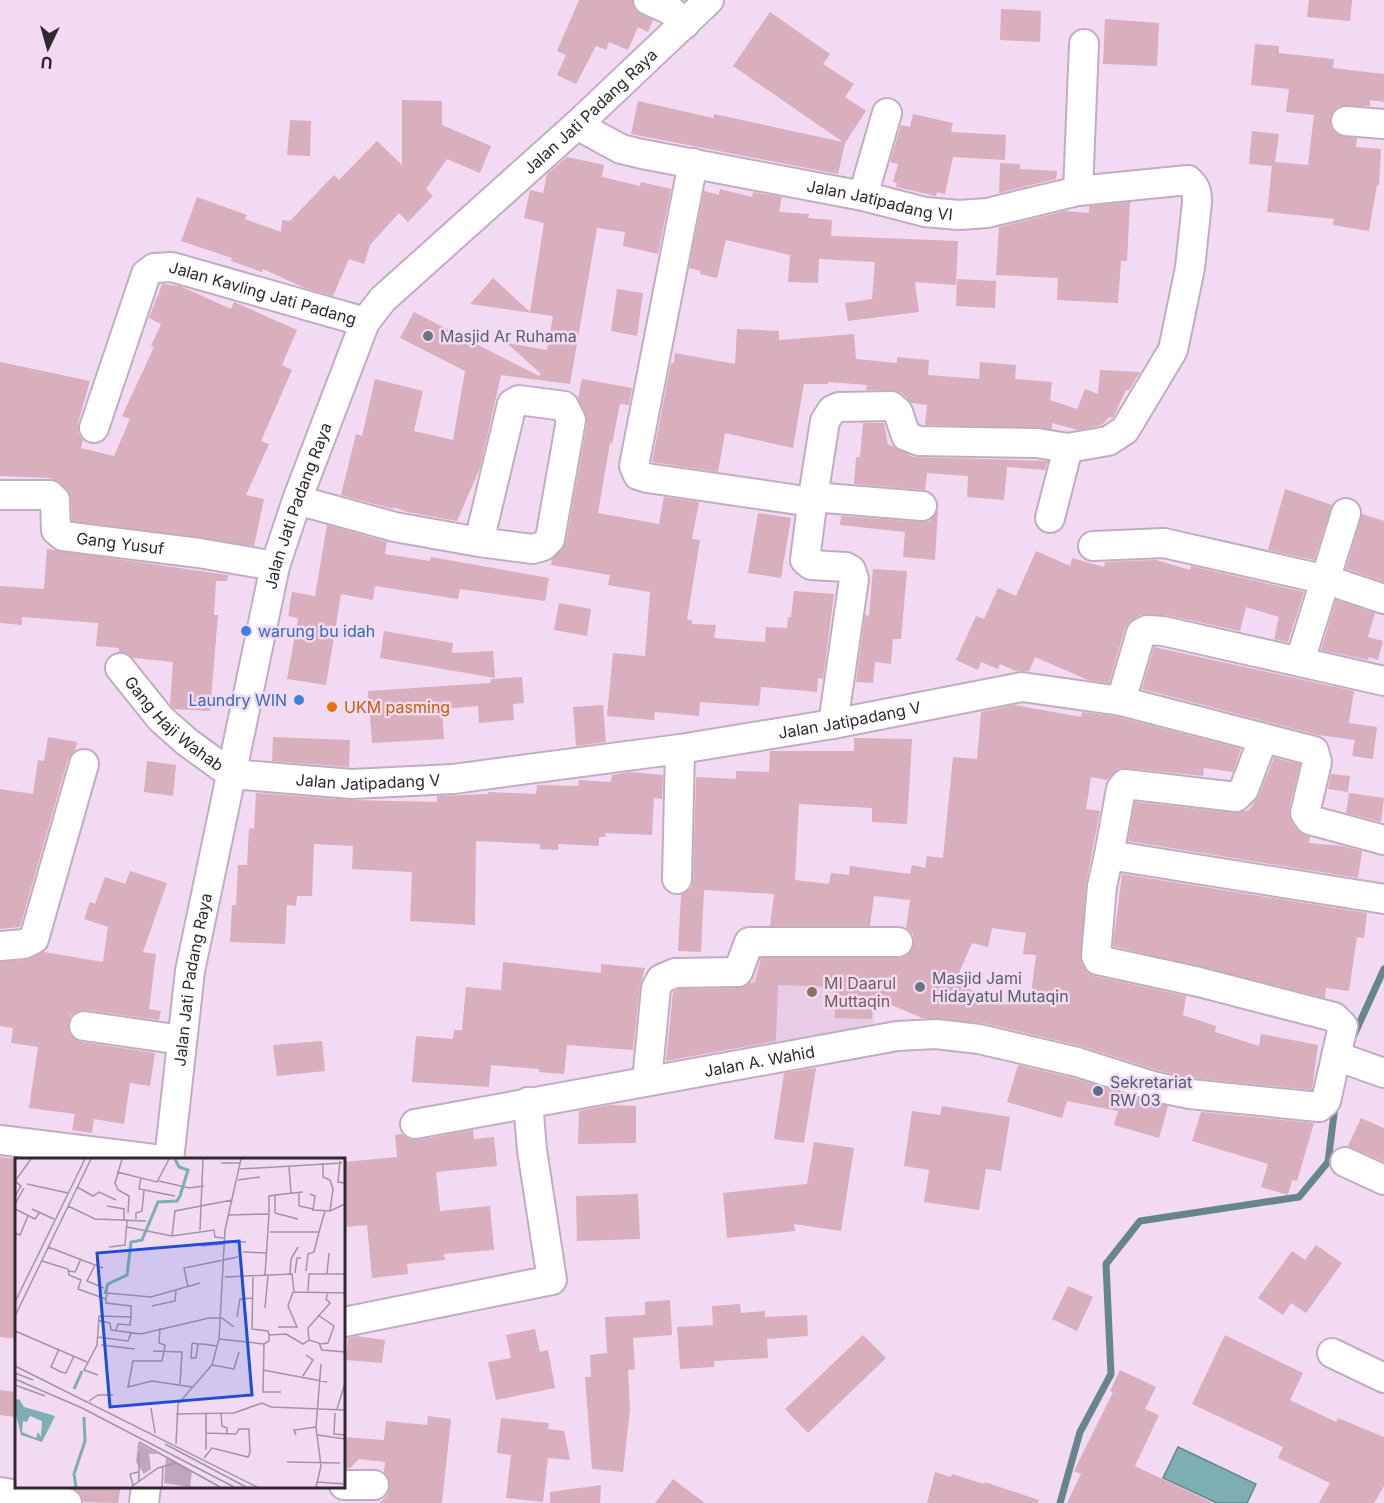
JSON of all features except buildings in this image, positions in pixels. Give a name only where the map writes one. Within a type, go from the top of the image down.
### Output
[{"type":"street","points":[[648,0],[669,10],[685,24]]},
{"type":"street","name":"Jalan Jati Padang Raya","points":[[169,1158],[182,1040],[201,914],[275,566],[297,501],[365,322],[390,292],[577,125],[709,0]]},
{"type":"street","points":[[1078,191],[1084,44]]},
{"type":"street","points":[[863,196],[887,113]]},
{"type":"street","points":[[1346,121],[1384,124]]},
{"type":"street","name":"Jalan Jatipadang VI","points":[[577,125],[621,149],[863,196],[925,212],[959,216],[987,213],[1078,191],[1188,180],[1197,192],[1197,201],[1190,268],[1173,350],[1125,430],[1108,441],[1068,447]]},
{"type":"street","points":[[693,163],[634,466],[638,475],[812,499],[922,506]]},
{"type":"street","name":"Jalan Kavling Jati Padang","points":[[94,428],[146,274],[154,268],[172,267],[365,322]]},
{"type":"street","points":[[297,501],[395,527],[479,542],[533,549],[543,546],[550,539],[571,420],[564,406],[519,400],[512,404],[479,542]]},
{"type":"street","points":[[833,724],[854,579],[851,570],[846,567],[811,565],[805,560],[825,421],[832,410],[839,407],[891,406],[897,412],[906,436],[919,441],[1037,443],[1068,447],[1050,518]]},
{"type":"street","name":"Gang Yusuf","points":[[0,495],[50,495],[55,500],[56,530],[63,536],[199,553],[275,566]]},
{"type":"street","points":[[1300,661],[1346,513]]},
{"type":"street","points":[[1093,546],[1164,543],[1327,580],[1384,599]]},
{"type":"street","points":[[1121,701],[1141,633],[1147,630],[1163,631],[1384,681]]},
{"type":"street","name":"Gang Haji Wahab","points":[[120,668],[161,719],[187,742],[231,774]]},
{"type":"street","name":"Jalan Jatipadang V","points":[[231,774],[352,784],[442,780],[680,749],[833,724],[1022,687],[1121,701],[1314,751],[1317,755],[1305,813],[1310,820],[1384,840]]},
{"type":"street","points":[[1263,739],[1244,789],[1236,797],[1125,784],[1121,789],[1109,855],[1384,899]]},
{"type":"street","points":[[677,879],[680,749]]},
{"type":"street","points":[[0,946],[24,944],[34,939],[84,764]]},
{"type":"street","name":"Jalan A. Wahid","points":[[415,1124],[897,1036],[936,1034],[1023,1047],[1156,1088],[1314,1108],[1326,1101],[1356,1062],[1343,1026],[1334,1017],[1199,982],[1098,960],[1096,956],[1102,886],[1109,855]]},
{"type":"street","points":[[647,1081],[656,988],[665,976],[675,973],[738,972],[749,942],[898,942]]},
{"type":"street","points":[[84,1026],[182,1040]]},
{"type":"street","points":[[345,1322],[552,1280],[532,1150],[528,1102]]},
{"type":"street","points":[[0,1140],[146,1158]]},
{"type":"street","points":[[1345,1162],[1384,1180]]},
{"type":"street","points":[[1332,1353],[1384,1378]]},
{"type":"street","points":[[345,1485],[374,1485]]},
{"type":"street","points":[[144,1503],[146,1488]]},
{"type":"street","points":[[0,1492],[67,1503]]},
{"type":"shaded area","name":"MI Daarul Muttaqin","points":[[749,946],[883,950],[872,1033],[744,1056]]},
{"type":"shaded area","points":[[1178,1447],[1256,1484],[1247,1503],[1217,1503],[1163,1478]]},
{"type":"waterway","points":[[1354,1035],[1384,969]]},
{"type":"waterway","points":[[1060,1503],[1080,1432],[1111,1374],[1106,1264],[1140,1221],[1299,1197],[1328,1162],[1335,1106]]},
{"type":"place","name":"Masjid Ar Ruhama","points":[[428,336]]},
{"type":"place","name":"warung bu idah","points":[[246,631]]},
{"type":"place","name":"Laundry WIN","points":[[299,700]]},
{"type":"place","name":"UKM pasming","points":[[332,707]]},
{"type":"place","name":"Masjid Jami Hidayatul Mutaqin","points":[[920,987]]},
{"type":"place","name":"MI Daarul Muttaqin","points":[[812,992]]},
{"type":"place","name":"Sekretariat RW 03","points":[[1098,1091]]}]
